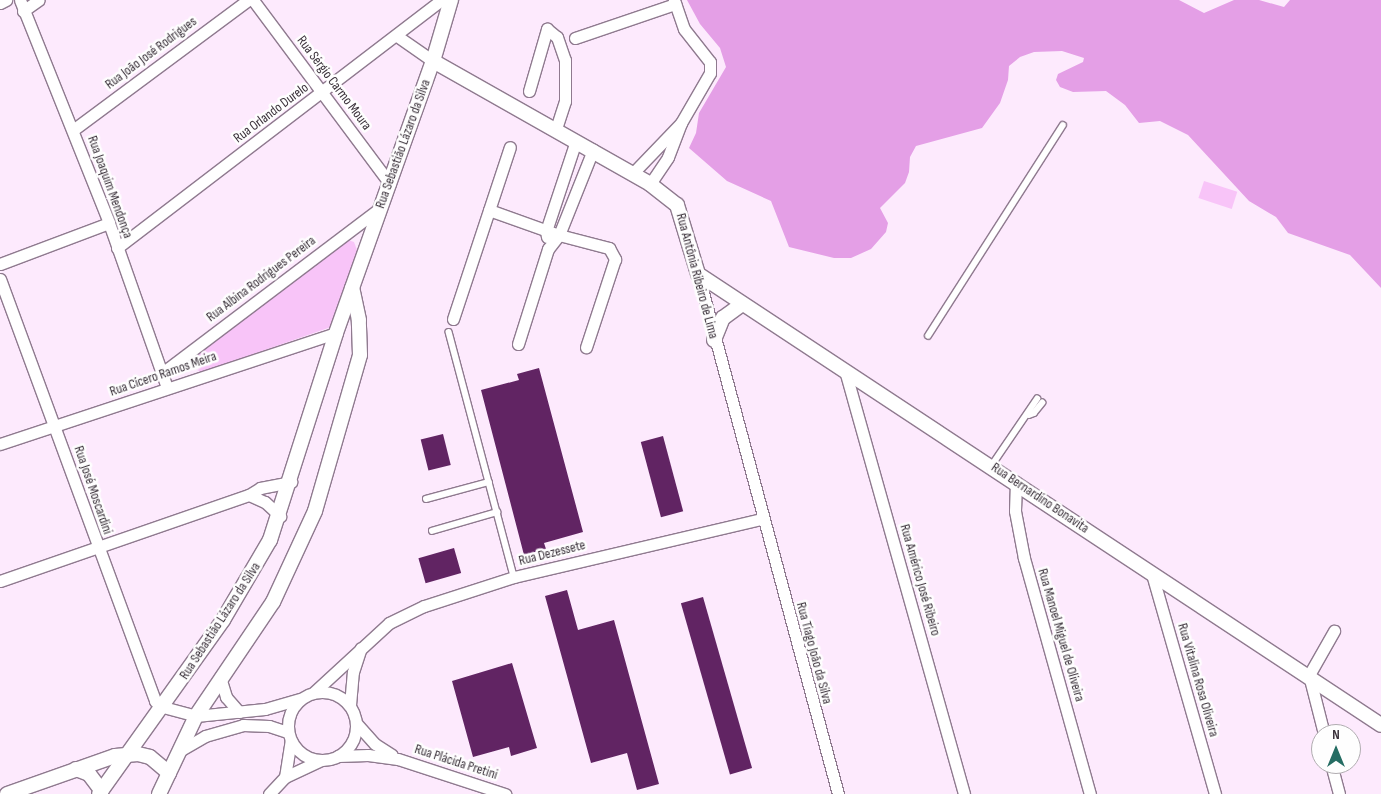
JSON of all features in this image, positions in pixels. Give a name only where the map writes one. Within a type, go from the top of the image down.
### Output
[{"type":"street","points":[[0,3],[6,0]]},
{"type":"street","points":[[22,6],[39,0]]},
{"type":"street","name":"Rua João José Rodrigues","points":[[73,130],[248,0]]},
{"type":"street","name":"Rua Sérgio Carmo Moura","points":[[253,0],[390,184]]},
{"type":"street","name":"Rua Orlando Durelo","points":[[117,248],[323,93],[441,0]]},
{"type":"street","name":"Rua Sebastião Lázaro da Silva","points":[[101,792],[125,755],[163,707],[243,590],[280,516],[336,333],[433,61],[451,0]]},
{"type":"street","points":[[575,38],[674,2],[684,29],[710,62],[710,72],[681,123],[668,157],[650,184]]},
{"type":"street","name":"Rua Joaquim Mendonça","points":[[22,6],[109,223],[167,388]]},
{"type":"street","points":[[529,91],[547,29],[558,37],[566,60],[565,101],[556,129]]},
{"type":"street","name":"Rua Antônia Ribeiro de Lima","points":[[397,36],[433,61],[650,184],[677,205],[698,274],[762,519]]},
{"type":"street","points":[[632,174],[681,123]]},
{"type":"street","points":[[548,249],[546,231],[576,141]]},
{"type":"street","points":[[453,319],[510,147]]},
{"type":"street","points":[[518,344],[548,249],[560,235],[593,150]]},
{"type":"street","name":"Rua Albina Rodrigues Pereira","points":[[162,373],[379,209]]},
{"type":"street","points":[[489,210],[546,231],[608,248],[615,260],[586,348]]},
{"type":"street","points":[[0,264],[109,223]]},
{"type":"street","name":"Rua Bernardino Bonavita","points":[[698,274],[846,374],[992,465],[1152,574],[1309,675],[1381,725]]},
{"type":"street","name":"Rua José Moscardini","points":[[0,279],[56,427],[97,549],[150,693],[163,707]]},
{"type":"street","points":[[159,794],[196,716],[220,678],[274,602],[315,511],[360,355],[359,320],[352,287]]},
{"type":"street","points":[[714,340],[722,318],[742,304]]},
{"type":"street","name":"Rua Cícero Ramos Meira","points":[[0,444],[336,333]]},
{"type":"street","name":"Rua Américo José Ribeiro","points":[[846,374],[964,794]]},
{"type":"street","points":[[0,582],[249,495],[260,488],[291,482]]},
{"type":"street","name":"Rua Manoel Miguel de Oliveira","points":[[1016,482],[1015,511],[1024,558],[1090,794]]},
{"type":"street","points":[[249,495],[265,502],[280,516]]},
{"type":"street","name":"Rua Dezessete","points":[[313,692],[361,646],[389,623],[424,606],[514,577],[762,519]]},
{"type":"street","name":"Rua Tiago João da Silva","points":[[762,519],[838,794]]},
{"type":"street","name":"Rua Vitalina Rosa Oliveira","points":[[1152,574],[1216,794]]},
{"type":"street","points":[[1321,724],[1309,675],[1334,630]]},
{"type":"street","points":[[268,794],[285,777],[321,760],[338,756],[352,742],[356,723],[350,705],[353,672],[361,646]]},
{"type":"street","points":[[220,678],[226,697],[239,712]]},
{"type":"street","points":[[163,707],[196,716],[239,712],[282,706],[300,700],[313,692],[333,693],[350,705]]},
{"type":"street","points":[[285,777],[289,714],[300,700]]},
{"type":"street","name":"Rua Plácida Pretini","points":[[356,723],[375,744],[398,759]]},
{"type":"street","points":[[181,750],[205,736],[243,725],[269,726],[289,736],[303,755],[321,760]]},
{"type":"street","points":[[7,794],[76,769],[125,755],[150,757],[169,774]]},
{"type":"street","name":"Rua Plácida Pretini","points":[[338,756],[368,755],[398,759],[505,794]]},
{"type":"street","points":[[76,769],[89,774],[101,792]]},
{"type":"street","points":[[1334,774],[1339,794]]},
{"type":"lane","points":[[928,336],[1063,125]]},
{"type":"lane","points":[[449,332],[514,577]]},
{"type":"lane","points":[[992,465],[1029,415],[1034,414],[1040,401]]},
{"type":"lane","points":[[426,499],[489,482]]},
{"type":"lane","points":[[432,531],[497,512]]},
{"type":"shaded area","points":[[687,0],[1179,0],[1204,13],[1234,0],[1259,0],[1284,7],[1290,0],[1381,0],[1381,288],[1350,255],[1288,233],[1276,217],[1249,201],[1188,135],[1160,121],[1139,123],[1125,105],[1106,91],[1073,92],[1060,87],[1056,80],[1058,74],[1083,62],[1084,58],[1062,51],[1034,52],[1020,57],[1009,66],[1008,80],[1000,103],[982,128],[916,146],[910,157],[909,172],[905,183],[880,208],[888,223],[886,232],[871,249],[851,258],[834,258],[789,247],[771,201],[727,181],[689,148],[696,133],[699,113],[726,67],[720,48],[700,24]]},
{"type":"shaded area","points":[[1204,181],[1237,192],[1232,209],[1198,198]]},
{"type":"shaded area","points":[[342,238],[354,242],[357,250],[331,327],[201,372],[197,370],[193,362],[198,350]]},
{"type":"building","points":[[539,368],[583,532],[544,543],[546,549],[524,555],[481,390],[519,380],[517,374]]},
{"type":"building","points":[[443,434],[451,465],[428,471],[421,440]]},
{"type":"building","points":[[663,436],[683,511],[661,517],[641,442]]},
{"type":"building","points":[[454,548],[461,573],[426,583],[418,558]]},
{"type":"building","points":[[567,590],[578,630],[614,620],[659,784],[637,790],[627,753],[591,763],[545,596]]},
{"type":"building","points":[[703,597],[752,768],[730,774],[681,603]]},
{"type":"building","points":[[512,663],[537,748],[511,756],[509,747],[473,757],[452,681]]}]
